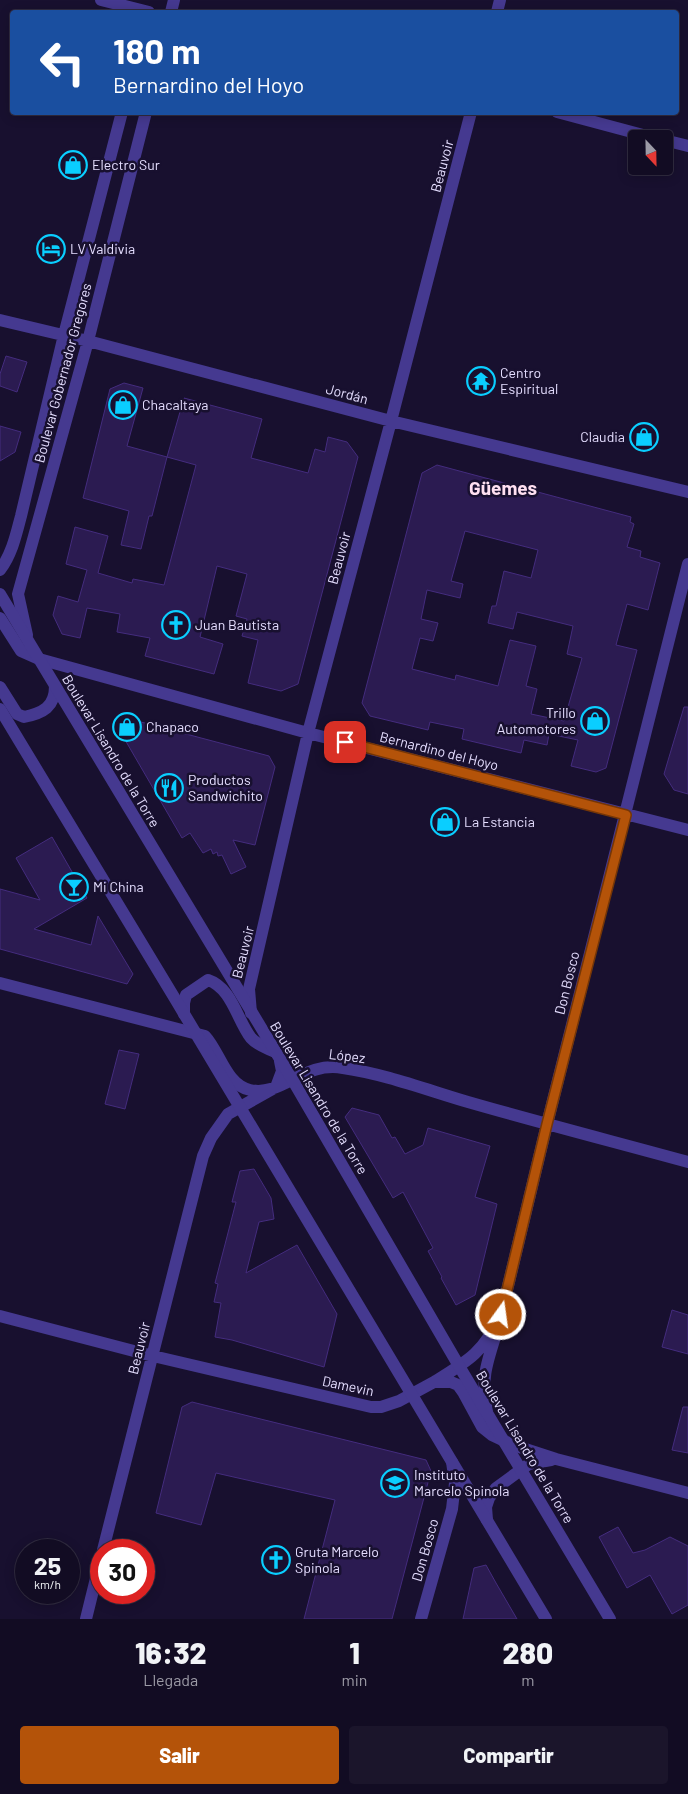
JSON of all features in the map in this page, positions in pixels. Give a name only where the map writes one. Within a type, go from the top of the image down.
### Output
[{"type":"street","points":[[102,0],[140,10]]},
{"type":"street","name":"Boulevar Gobernador Gregores","points":[[0,570],[10,552],[21,516],[64,335],[121,115]]},
{"type":"street","name":"Boulevar Gobernador Gregores","points":[[29,642],[18,594],[88,341],[145,115]]},
{"type":"street","name":"Beauvoir","points":[[251,1013],[250,989],[308,733],[470,115]]},
{"type":"street","points":[[568,115],[628,131]]},
{"type":"street","points":[[673,142],[688,146]]},
{"type":"street","name":"Jordán","points":[[0,320],[88,341],[391,421],[688,492]]},
{"type":"street","name":"Don Bosco","points":[[431,1384],[481,1349],[494,1330],[501,1315],[547,1124],[688,564]]},
{"type":"street","name":"Boulevar Lisandro de la Torre","points":[[0,594],[277,1057],[292,1079],[487,1414],[610,1619]]},
{"type":"street","points":[[0,618],[21,651],[39,659]]},
{"type":"street","name":"Bernardino del Hoyo","points":[[39,659],[308,733],[688,830]]},
{"type":"street","points":[[0,687],[17,714],[24,718],[39,713],[46,708],[55,698],[55,686]]},
{"type":"street","points":[[0,709],[546,1619]]},
{"type":"street","points":[[184,1014],[186,995],[208,980],[214,982],[228,997],[251,1038],[277,1057],[282,1071],[276,1087],[272,1090]]},
{"type":"street","name":"López","points":[[0,984],[205,1036],[230,1076],[239,1086],[248,1090],[272,1090],[312,1070],[325,1066],[342,1067],[688,1162]]},
{"type":"street","name":"Beauvoir","points":[[106,1539],[203,1156],[211,1138],[228,1114],[272,1090]]},
{"type":"street","points":[[487,1414],[484,1385],[485,1370],[501,1315]]},
{"type":"street","name":"Damevin","points":[[0,1316],[152,1356],[371,1407],[390,1404],[412,1395],[431,1384]]},
{"type":"street","points":[[430,1423],[423,1400],[431,1384],[451,1382],[458,1385],[463,1392],[482,1427],[504,1441],[556,1459],[688,1493]]},
{"type":"street","points":[[487,1520],[486,1507],[489,1498],[496,1488],[529,1464],[556,1459]]},
{"type":"street","name":"Don Bosco","points":[[420,1619],[452,1509],[455,1483],[451,1460]]},
{"type":"street","points":[[86,1619],[90,1603]]},
{"type":"building","points":[[6,356],[27,362],[17,392],[0,386],[0,374]]},
{"type":"building","points":[[124,383],[143,388],[127,446],[167,457],[152,516],[149,516],[141,549],[121,545],[129,511],[83,498],[110,389]]},
{"type":"building","points":[[184,398],[262,419],[251,458],[308,473],[315,449],[325,452],[328,437],[347,442],[358,457],[298,684],[281,691],[248,683],[258,640],[242,636],[247,619],[236,616],[247,574],[217,566],[200,637],[223,644],[214,674],[145,656],[150,638],[117,632],[120,614],[87,608],[80,638],[62,634],[53,615],[58,596],[78,602],[87,570],[66,564],[75,527],[108,536],[98,573],[132,583],[133,579],[164,585],[196,465],[167,457]]},
{"type":"building","points":[[0,426],[21,432],[15,452],[0,461]]},
{"type":"building","points":[[437,465],[631,517],[630,522],[634,524],[627,547],[641,551],[640,557],[660,563],[648,610],[627,604],[616,645],[637,650],[606,768],[596,772],[571,766],[578,740],[549,734],[547,745],[524,740],[521,753],[462,739],[464,729],[430,722],[428,730],[370,716],[362,703],[422,473]],"holes":[[[465,531],[538,550],[531,578],[504,571],[496,606],[492,606],[488,623],[513,629],[517,612],[573,626],[567,654],[582,658],[564,721],[531,714],[537,689],[526,686],[536,646],[510,640],[498,686],[456,675],[455,680],[412,669],[420,638],[433,641],[438,623],[421,619],[427,590],[460,598],[463,584],[451,581]]]},
{"type":"building","points":[[684,707],[688,707],[688,794],[674,790],[664,774]]},
{"type":"building","points":[[122,717],[269,756],[275,767],[255,845],[233,840],[246,867],[231,874],[222,855],[218,856],[217,852],[213,854],[211,849],[203,853],[190,833],[182,838],[117,726]]},
{"type":"building","points":[[52,837],[87,898],[34,929],[91,945],[98,916],[133,974],[127,984],[0,949],[0,889],[40,900],[16,858]]},
{"type":"building","points":[[119,1050],[139,1054],[125,1109],[105,1104]]},
{"type":"building","points":[[352,1108],[379,1115],[392,1138],[395,1137],[405,1154],[423,1145],[428,1128],[490,1146],[475,1197],[497,1204],[475,1295],[456,1305],[428,1251],[433,1248],[403,1192],[393,1198],[345,1117]]},
{"type":"building","points":[[254,1169],[271,1198],[274,1219],[259,1222],[246,1273],[297,1245],[337,1314],[324,1367],[232,1340],[215,1337],[221,1303],[214,1302],[218,1284],[215,1283],[236,1202],[232,1202],[240,1171]]},
{"type":"building","points":[[672,1310],[688,1315],[688,1354],[662,1347]]},
{"type":"building","points":[[192,1402],[426,1460],[431,1471],[392,1619],[304,1619],[335,1500],[216,1473],[201,1525],[156,1513],[182,1407]]},
{"type":"building","points":[[683,1407],[688,1407],[688,1453],[672,1450]]},
{"type":"building","points":[[618,1527],[633,1553],[645,1550],[670,1537],[688,1546],[688,1605],[672,1614],[650,1575],[627,1588],[599,1537]]},
{"type":"building","points":[[486,1565],[517,1619],[463,1619],[474,1568]]},
{"type":"place","name":"Electro Sur","points":[[73,165]]},
{"type":"place","name":"LV Valdivia","points":[[51,249]]},
{"type":"place","name":"Centro Espiritual","points":[[481,381]]},
{"type":"place","name":"Chacaltaya","points":[[123,405]]},
{"type":"place","name":"Claudia","points":[[644,437]]},
{"type":"place","name":"Juan Bautista","points":[[176,625]]},
{"type":"place","name":"Trillo Automotores","points":[[595,721]]},
{"type":"place","name":"Chapaco","points":[[127,727]]},
{"type":"place","name":"Productos Sandwichito","points":[[169,788]]},
{"type":"place","name":"La Estancia","points":[[445,822]]},
{"type":"place","name":"Mi China","points":[[74,887]]},
{"type":"place","name":"Instituto Marcelo Spinola","points":[[395,1483]]},
{"type":"place","name":"Gruta Marcelo Spinola","points":[[276,1560]]},
{"type":"district","name":"Güemes","points":[[503,488]]},
{"type":"route","points":[[345,742],[626,815],[547,1124],[501,1315]]}]
